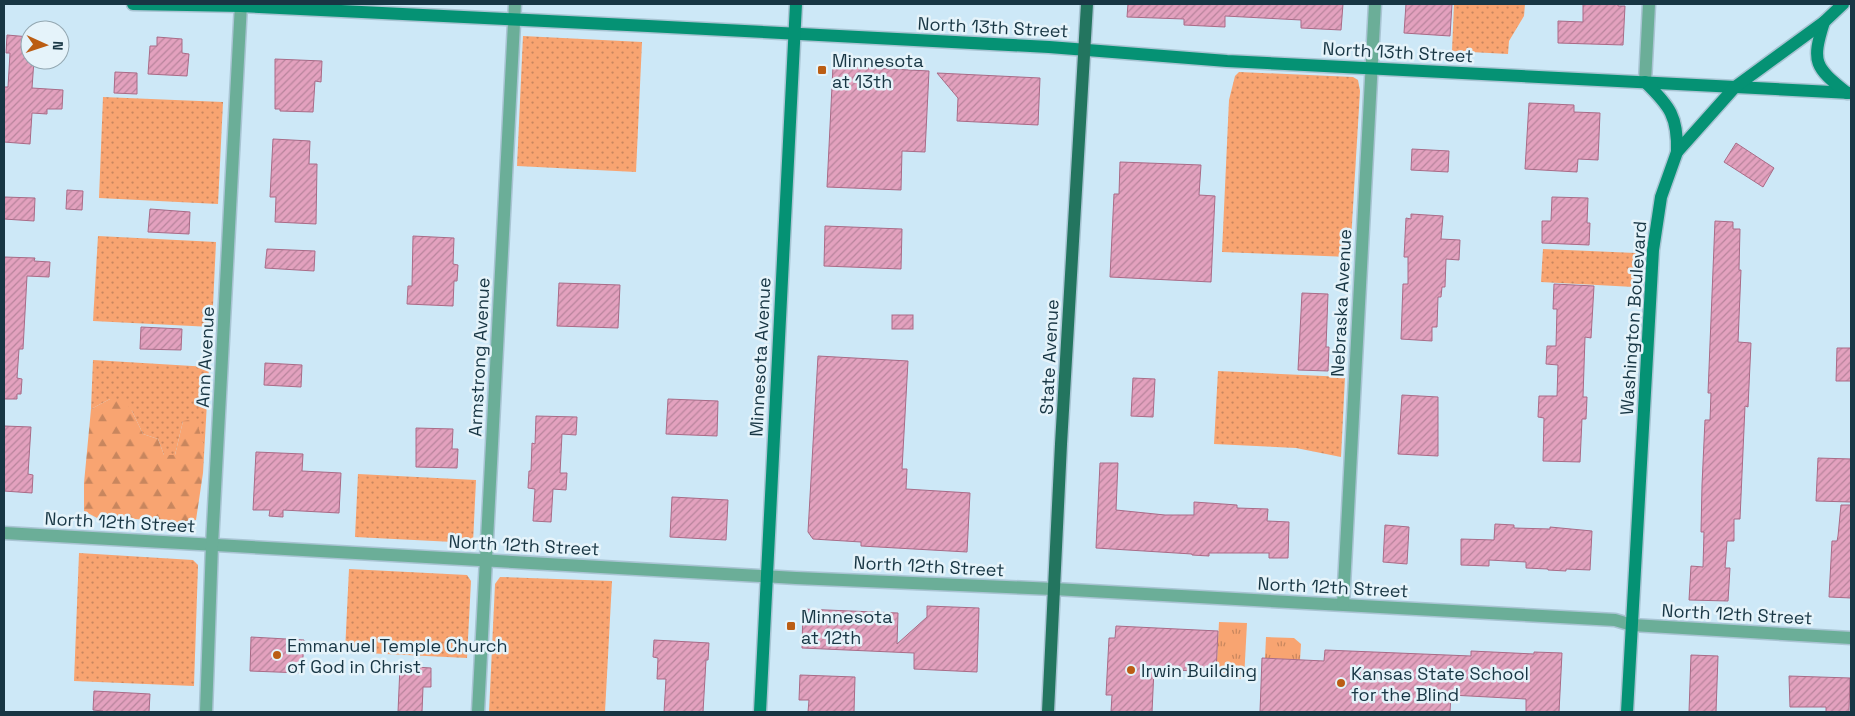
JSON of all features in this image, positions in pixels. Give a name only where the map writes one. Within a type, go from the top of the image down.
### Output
[{"type":"main road","name":"State Avenue","points":[[1048,712],[1087,4]]},
{"type":"street","name":"North 13th Street","points":[[134,4],[241,5],[1085,49],[1227,61],[1849,93]]},
{"type":"street","name":"Armstrong Avenue","points":[[478,712],[514,4]]},
{"type":"street","name":"Minnesota Avenue","points":[[760,712],[796,4]]},
{"type":"street","name":"Nebraska Avenue","points":[[1342,604],[1375,4]]},
{"type":"street","points":[[1649,4],[1645,82],[1660,97],[1671,112],[1677,132],[1677,152]]},
{"type":"street","name":"Washington Boulevard","points":[[1627,712],[1652,250],[1660,197],[1677,152],[1735,87],[1824,22],[1843,4]]},
{"type":"street","name":"Ann Avenue","points":[[206,712],[212,545],[241,5]]},
{"type":"street","points":[[1824,22],[1816,46],[1817,61],[1824,75],[1849,93]]},
{"type":"street","name":"North 12th Street","points":[[4,533],[766,576],[1342,604],[1615,620],[1632,625],[1851,638]]},
{"type":"green space","points":[[1454,4],[1525,4],[1524,16],[1509,41],[1508,54],[1452,51]]},
{"type":"green space","points":[[523,36],[642,42],[636,172],[517,166]]},
{"type":"green space","points":[[1239,72],[1353,77],[1358,80],[1360,91],[1350,257],[1222,252],[1229,100],[1235,76]]},
{"type":"green space","points":[[103,97],[223,102],[218,204],[99,198]]},
{"type":"green space","points":[[98,236],[216,242],[212,327],[93,321]]},
{"type":"green space","points":[[1543,249],[1636,253],[1634,287],[1541,282]]},
{"type":"green space","points":[[93,360],[209,367],[203,473],[203,443],[183,421],[175,455],[164,455],[158,439],[143,434],[132,411],[110,399],[91,409]]},
{"type":"green space","points":[[1218,371],[1345,377],[1341,457],[1296,448],[1214,444]]},
{"type":"green space","points":[[110,399],[123,400],[132,411],[143,434],[158,439],[164,455],[175,455],[183,421],[196,419],[203,443],[203,473],[196,520],[177,523],[125,518],[99,519],[84,511],[84,483],[91,409]]},
{"type":"green space","points":[[358,474],[476,480],[473,543],[355,537]]},
{"type":"green space","points":[[79,553],[193,560],[198,565],[194,686],[74,681]]},
{"type":"green space","points":[[349,569],[467,575],[471,581],[467,658],[345,652]]},
{"type":"green space","points":[[500,577],[612,581],[605,712],[489,712],[495,584]]},
{"type":"green space","points":[[1219,622],[1247,623],[1244,679],[1216,678]]},
{"type":"green space","points":[[1266,637],[1294,638],[1301,644],[1300,660],[1265,658]]},
{"type":"building","points":[[1128,4],[1343,4],[1341,30],[1301,28],[1301,20],[1225,16],[1225,27],[1184,25],[1184,19],[1127,17]]},
{"type":"building","points":[[1406,4],[1452,4],[1450,36],[1404,33]]},
{"type":"building","points":[[1583,4],[1618,4],[1618,6],[1625,6],[1623,45],[1558,43],[1558,21],[1583,22]]},
{"type":"building","points":[[7,35],[20,36],[20,70],[33,70],[32,88],[63,90],[62,109],[47,109],[47,114],[32,113],[30,144],[4,142],[4,87],[8,87],[10,53],[6,53]]},
{"type":"building","points":[[157,37],[182,39],[182,53],[189,54],[187,76],[148,74],[150,46],[157,46]]},
{"type":"building","points":[[275,59],[322,61],[321,82],[315,81],[313,112],[280,111],[280,109],[275,109]]},
{"type":"building","points":[[833,66],[929,71],[925,152],[902,151],[901,190],[827,187]]},
{"type":"building","points":[[115,72],[137,73],[137,94],[114,93]]},
{"type":"building","points":[[937,73],[1040,78],[1038,125],[957,121],[958,98]]},
{"type":"building","points":[[1529,103],[1574,105],[1574,112],[1600,113],[1598,160],[1578,159],[1577,172],[1525,169]]},
{"type":"building","points":[[273,139],[310,141],[309,164],[317,164],[316,224],[275,222],[276,197],[270,197]]},
{"type":"building","points":[[1736,143],[1774,168],[1763,187],[1724,162]]},
{"type":"building","points":[[1412,149],[1449,151],[1448,172],[1411,170]]},
{"type":"building","points":[[1120,162],[1201,165],[1199,195],[1215,196],[1211,282],[1110,277],[1114,194],[1119,194]]},
{"type":"building","points":[[67,190],[83,191],[82,210],[66,209]]},
{"type":"building","points":[[4,197],[35,198],[34,221],[4,219]]},
{"type":"building","points":[[1552,197],[1588,198],[1587,223],[1590,223],[1589,245],[1542,243],[1542,221],[1551,221]]},
{"type":"building","points":[[150,209],[190,212],[189,234],[148,232]]},
{"type":"building","points":[[1411,214],[1443,216],[1441,239],[1460,240],[1459,260],[1446,259],[1445,287],[1442,287],[1441,297],[1438,297],[1437,327],[1432,327],[1432,341],[1401,339],[1403,284],[1408,284],[1408,257],[1404,257],[1406,218],[1411,219]]},
{"type":"building","points":[[1715,221],[1733,222],[1733,229],[1740,229],[1739,270],[1741,270],[1738,342],[1751,343],[1748,407],[1745,406],[1740,519],[1734,519],[1734,541],[1727,541],[1725,568],[1730,568],[1728,601],[1689,600],[1691,566],[1703,567],[1704,532],[1701,532],[1702,485],[1705,420],[1710,420],[1711,393],[1708,393]]},
{"type":"building","points":[[825,226],[902,229],[901,269],[824,266]]},
{"type":"building","points":[[413,236],[454,238],[453,264],[458,265],[457,281],[454,281],[453,306],[407,304],[408,286],[412,286]]},
{"type":"building","points":[[267,249],[315,251],[314,271],[265,268]]},
{"type":"building","points":[[4,257],[35,258],[34,261],[50,262],[49,277],[27,276],[23,349],[19,349],[17,378],[22,379],[21,394],[17,394],[17,399],[4,399]]},
{"type":"building","points":[[559,283],[620,285],[618,328],[557,326]]},
{"type":"building","points":[[1554,284],[1594,286],[1591,338],[1585,337],[1583,397],[1587,397],[1586,419],[1582,419],[1580,462],[1543,461],[1544,418],[1538,417],[1539,396],[1557,396],[1558,365],[1546,364],[1547,346],[1556,346],[1557,309],[1553,309]]},
{"type":"building","points":[[1302,293],[1328,294],[1326,347],[1329,347],[1328,371],[1298,370]]},
{"type":"building","points":[[892,315],[913,315],[913,329],[892,329]]},
{"type":"building","points":[[141,327],[182,329],[181,350],[140,349]]},
{"type":"building","points":[[1837,348],[1851,348],[1851,381],[1836,381]]},
{"type":"building","points":[[818,356],[908,361],[902,469],[907,469],[906,489],[970,493],[967,552],[861,546],[861,542],[813,539],[808,532]]},
{"type":"building","points":[[265,363],[302,365],[301,387],[264,385]]},
{"type":"building","points":[[1133,378],[1155,379],[1153,417],[1131,416]]},
{"type":"building","points":[[1402,395],[1438,397],[1438,456],[1398,454]]},
{"type":"building","points":[[668,399],[718,401],[717,436],[666,434]]},
{"type":"building","points":[[536,416],[577,417],[576,435],[562,434],[560,473],[567,473],[566,490],[553,489],[551,522],[533,521],[535,489],[528,488],[532,443],[535,444]]},
{"type":"building","points":[[4,426],[31,427],[28,474],[33,475],[32,493],[4,491]]},
{"type":"building","points":[[416,428],[453,429],[452,449],[458,449],[457,468],[416,467]]},
{"type":"building","points":[[256,452],[303,454],[302,471],[341,473],[339,513],[283,510],[283,517],[269,516],[270,510],[253,510]]},
{"type":"building","points":[[1818,458],[1851,459],[1851,502],[1816,501]]},
{"type":"building","points":[[1100,463],[1118,463],[1116,510],[1165,515],[1194,515],[1194,502],[1237,505],[1237,508],[1268,509],[1267,521],[1289,522],[1288,558],[1269,558],[1269,553],[1209,553],[1209,556],[1096,548]]},
{"type":"building","points":[[672,497],[728,500],[726,540],[670,537]]},
{"type":"building","points":[[1841,505],[1851,505],[1851,598],[1829,597],[1832,541],[1837,541]]},
{"type":"building","points":[[1495,524],[1514,525],[1514,528],[1550,529],[1550,527],[1592,531],[1590,570],[1566,569],[1566,571],[1526,568],[1526,562],[1489,560],[1489,566],[1461,565],[1461,539],[1494,540]]},
{"type":"building","points":[[1385,525],[1409,527],[1407,564],[1383,562]]},
{"type":"building","points":[[927,606],[979,608],[977,672],[914,669],[914,653],[802,648],[803,609],[898,613],[897,644],[927,617]]},
{"type":"building","name":"Irwin Building","points":[[1116,626],[1218,631],[1216,672],[1154,669],[1152,712],[1111,712],[1112,695],[1106,695],[1109,638],[1115,638]]},
{"type":"building","name":"Emmanuel Temple Church of God in Christ","points":[[251,637],[304,640],[302,673],[250,671]]},
{"type":"building","points":[[654,640],[709,643],[708,660],[706,660],[703,712],[664,712],[666,679],[657,679],[658,658],[653,657]]},
{"type":"building","points":[[1325,650],[1471,656],[1471,651],[1534,654],[1534,652],[1562,653],[1559,712],[1526,712],[1526,699],[1451,695],[1450,712],[1260,712],[1262,658],[1324,661]]},
{"type":"building","points":[[1691,655],[1718,656],[1716,712],[1689,712]]},
{"type":"building","points":[[400,666],[431,668],[431,687],[423,687],[422,712],[398,712]]},
{"type":"building","points":[[800,675],[855,677],[854,712],[808,712],[809,700],[799,700]]},
{"type":"building","points":[[1789,676],[1850,678],[1849,712],[1826,712],[1826,707],[1790,707]]},
{"type":"building","points":[[94,691],[150,694],[149,712],[102,712],[93,710]]},
{"type":"place","name":"Minnesota at 13th","points":[[822,70]]},
{"type":"place","name":"Minnesota at 12th","points":[[791,626]]},
{"type":"place","name":"Emmanuel Temple Church of God in Christ","points":[[277,655]]},
{"type":"place","name":"Irwin Building","points":[[1131,670]]},
{"type":"place","name":"Kansas State School for the Blind","points":[[1341,683]]}]
